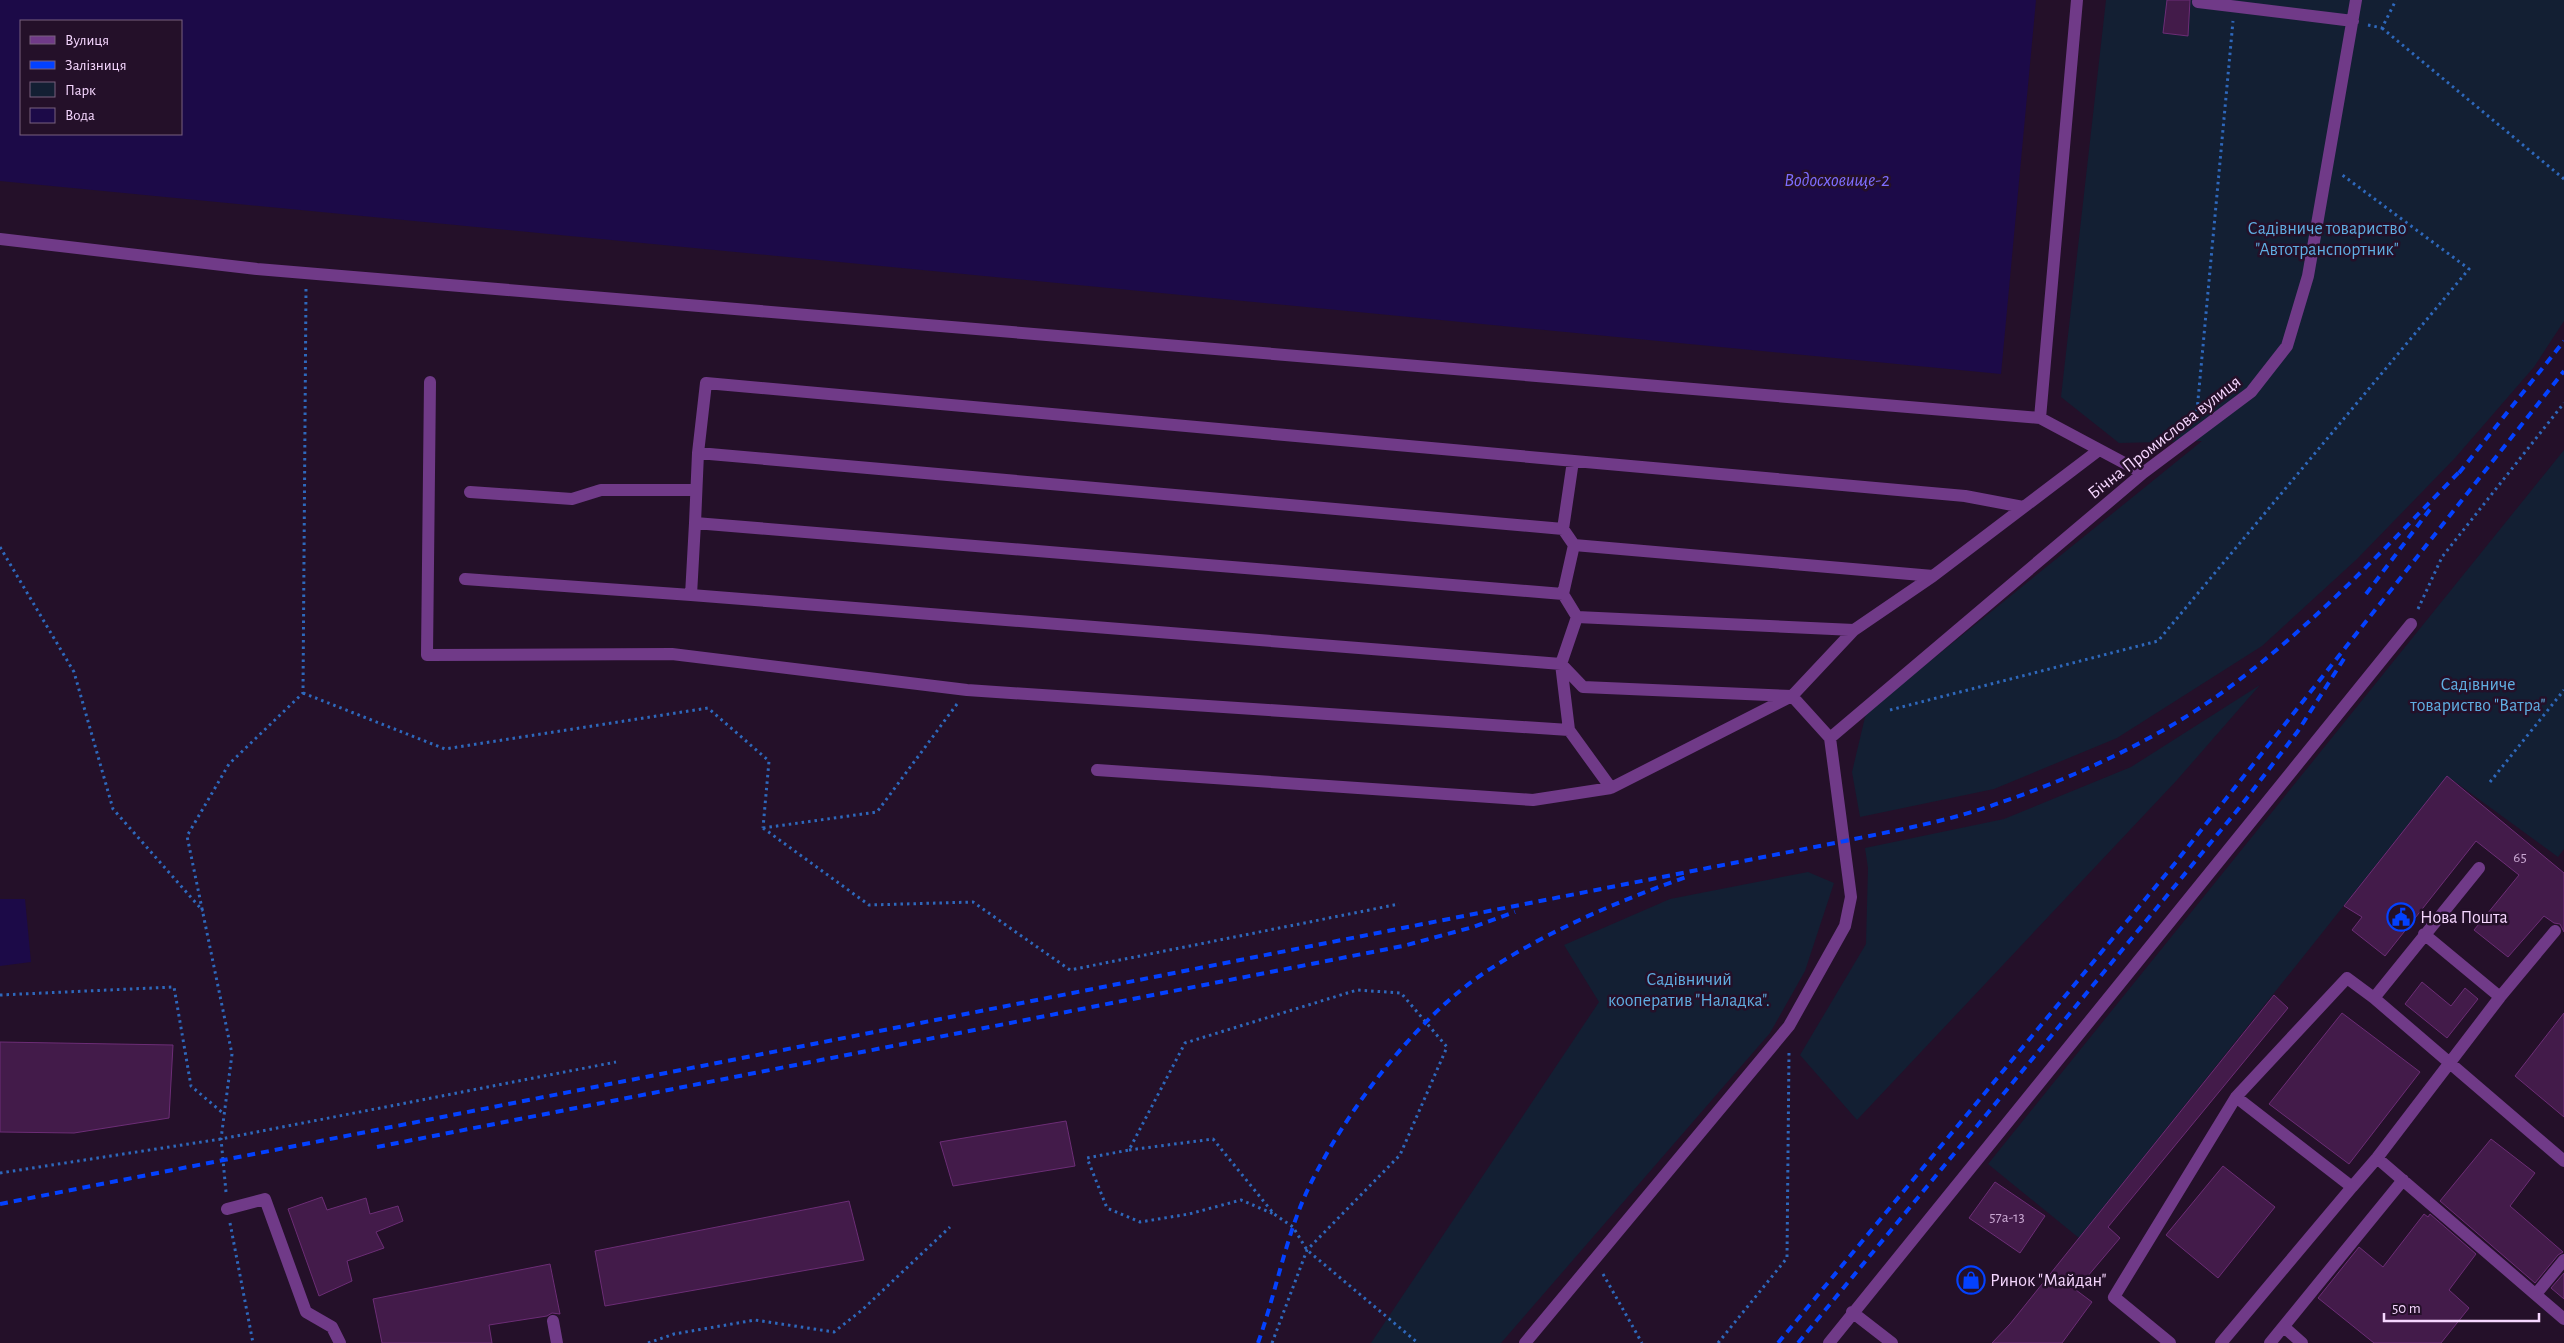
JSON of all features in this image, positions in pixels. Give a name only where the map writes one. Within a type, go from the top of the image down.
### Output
[{"type":"lane","points":[[2040,418],[2077,0]]},
{"type":"lane","name":"Бічна Промислова вулиця","points":[[1830,738],[2143,474],[2195,432],[2251,392],[2287,346],[2308,276],[2356,0]]},
{"type":"lane","points":[[2198,2],[2353,21]]},
{"type":"lane","points":[[0,238],[257,270],[2040,418],[2143,474]]},
{"type":"lane","points":[[430,382],[427,655],[672,654],[967,690],[1569,730]]},
{"type":"lane","points":[[690,595],[698,453],[706,382],[1965,496],[2023,507]]},
{"type":"lane","points":[[1097,770],[1533,800],[1611,788],[1792,696],[1854,630],[1932,576],[2099,450]]},
{"type":"lane","points":[[698,453],[1563,528]]},
{"type":"lane","points":[[1573,461],[1563,528],[1574,545],[1563,594],[1577,617]]},
{"type":"lane","points":[[470,492],[572,499],[601,490],[696,490]]},
{"type":"lane","points":[[695,524],[1563,594]]},
{"type":"lane","points":[[1574,545],[1932,576]]},
{"type":"lane","points":[[465,579],[1561,664],[1583,687],[1792,696],[1830,738],[1851,896],[1845,926],[1789,1026],[1525,1343]]},
{"type":"lane","points":[[1577,617],[1854,630]]},
{"type":"lane","points":[[1577,617],[1561,664],[1569,730],[1611,788]]},
{"type":"lane","points":[[1829,1343],[1852,1312],[2411,624]]},
{"type":"lane","points":[[2374,998],[2479,868]]},
{"type":"lane","points":[[2221,1343],[2377,1158],[2448,1063],[2555,931]]},
{"type":"lane","points":[[2424,934],[2500,997]]},
{"type":"lane","points":[[2170,1343],[2114,1298],[2236,1096],[2347,978],[2374,998],[2564,1162]]},
{"type":"lane","points":[[2236,1096],[2352,1187]]},
{"type":"lane","points":[[2377,1158],[2564,1319]]},
{"type":"lane","points":[[2270,1343],[2403,1180]]},
{"type":"lane","points":[[227,1209],[265,1199],[306,1312],[332,1327],[340,1343]]},
{"type":"lane","points":[[2536,1294],[2564,1260]]},
{"type":"lane","points":[[1852,1312],[1892,1343]]},
{"type":"lane","points":[[553,1321],[557,1343]]},
{"type":"lane","points":[[2284,1327],[2302,1343]]},
{"type":"path","points":[[2382,28],[2396,0]]},
{"type":"path","points":[[2195,432],[2234,6]]},
{"type":"path","points":[[2353,21],[2382,28],[2564,179]]},
{"type":"path","points":[[1884,712],[2158,641],[2469,269],[2327,163]]},
{"type":"path","points":[[253,1343],[227,1209],[221,1139],[232,1054],[187,836],[229,764],[303,693],[306,273]]},
{"type":"path","points":[[2411,624],[2442,557],[2564,403]]},
{"type":"path","points":[[0,546],[74,672],[113,809],[204,911]]},
{"type":"path","points":[[763,828],[877,812],[967,690]]},
{"type":"path","points":[[2490,782],[2564,690]]},
{"type":"path","points":[[303,693],[445,749],[708,708],[768,761],[763,828]]},
{"type":"path","points":[[763,828],[869,906],[973,902],[1070,970],[1398,904]]},
{"type":"path","points":[[0,995],[174,987],[191,1086],[224,1115]]},
{"type":"path","points":[[1129,1150],[1185,1043],[1356,990],[1401,993],[1447,1047],[1400,1156],[1307,1250],[1272,1343]]},
{"type":"path","points":[[1718,1343],[1787,1258],[1789,1026]]},
{"type":"path","points":[[0,1173],[221,1139],[616,1062]]},
{"type":"path","points":[[1274,1214],[1213,1139],[1129,1150],[1087,1158],[1107,1208],[1140,1222],[1189,1214],[1242,1200],[1274,1214],[1293,1227],[1307,1250],[1418,1343]]},
{"type":"path","points":[[648,1343],[674,1334],[755,1320],[834,1332],[862,1310],[950,1227]]},
{"type":"path","points":[[1595,1258],[1642,1343]]},
{"type":"green space","name":"Садівниче товариство \"Автотранспортник\"","points":[[2106,0],[2564,0],[2564,321],[2534,367],[2455,458],[2357,559],[2262,646],[2117,738],[1994,789],[1860,817],[1852,772],[1866,713],[2202,441],[2119,443],[2061,397]]},
{"type":"green space","name":"Садівниче товариство \"Ватра\"","points":[[2564,450],[2564,849],[2558,857],[2447,776],[2079,1238],[1988,1164]]},
{"type":"green space","points":[[2260,685],[2177,780],[1857,1120],[1800,1055],[1866,944],[1868,868],[1865,848],[2004,819],[2131,767]]},
{"type":"green space","name":"Садівничий кооператив \"Наладка\".","points":[[1808,872],[1834,883],[1805,971],[1770,1033],[1501,1343],[1371,1343],[1599,1002],[1564,945],[1670,899]]},
{"type":"water","name":"Водосховище-2","points":[[0,0],[2036,0],[2001,374],[0,181]]},
{"type":"water","points":[[0,899],[25,899],[31,962],[0,966]]},
{"type":"building","points":[[2167,0],[2190,0],[2188,36],[2163,33]]},
{"type":"building","points":[[2447,776],[2564,873],[2564,932],[2560,924],[2554,923],[2544,916],[2508,957],[2474,930],[2519,875],[2476,841],[2385,956],[2352,930],[2362,917],[2344,906]]},
{"type":"building","points":[[2422,982],[2451,1006],[2465,988],[2478,999],[2447,1038],[2405,1004]]},
{"type":"building","points":[[2274,995],[2288,1008],[2108,1227],[2120,1238],[2076,1290],[2092,1302],[2062,1343],[1992,1343],[2010,1324]]},
{"type":"building","points":[[2342,1013],[2420,1072],[2349,1164],[2269,1104]]},
{"type":"building","points":[[2564,1013],[2564,1117],[2515,1076]]},
{"type":"building","points":[[0,1042],[173,1045],[169,1118],[74,1133],[0,1132]]},
{"type":"building","points":[[1066,1121],[1075,1166],[953,1186],[940,1142]]},
{"type":"building","points":[[2491,1139],[2535,1173],[2510,1206],[2563,1252],[2558,1255],[2535,1283],[2440,1201]]},
{"type":"building","points":[[2223,1166],[2275,1207],[2218,1278],[2166,1235]]},
{"type":"building","points":[[1995,1182],[2045,1216],[2020,1253],[1969,1218]]},
{"type":"building","points":[[322,1197],[327,1210],[366,1198],[370,1214],[398,1206],[403,1221],[376,1232],[384,1248],[347,1261],[352,1281],[319,1296],[288,1209]]},
{"type":"building","points":[[849,1201],[864,1260],[605,1306],[595,1251]]},
{"type":"building","points":[[2424,1214],[2428,1217],[2430,1214],[2476,1254],[2449,1290],[2469,1308],[2441,1343],[2374,1343],[2318,1298],[2359,1247],[2383,1267]]},
{"type":"building","points":[[550,1264],[560,1314],[552,1313],[547,1316],[489,1325],[492,1343],[382,1343],[373,1299]]},
{"type":"building","points":[[2564,1273],[2564,1299],[2551,1288]]},
{"type":"railway","points":[[2459,473],[2564,341]]},
{"type":"railway","points":[[1778,1343],[2176,862],[2564,371]]},
{"type":"railway","points":[[0,1204],[1845,841],[1962,815],[2053,783],[2108,759],[2161,731],[2210,701],[2278,649],[2342,591],[2463,468]]},
{"type":"railway","points":[[2366,594],[2431,508]]},
{"type":"railway","points":[[1798,1343],[2240,807],[2298,731],[2347,654]]},
{"type":"railway","points":[[1258,1343],[1297,1215],[1315,1175],[1330,1148],[1367,1092],[1411,1038],[1459,992],[1508,958],[1584,918],[1689,876]]},
{"type":"railway","points":[[377,1147],[1403,946],[1473,927],[1515,912]]},
{"type":"place","name":"Нова Пошта","points":[[2401,917]]},
{"type":"place","name":"Ринок \"Майдан\"","points":[[1971,1280]]}]
